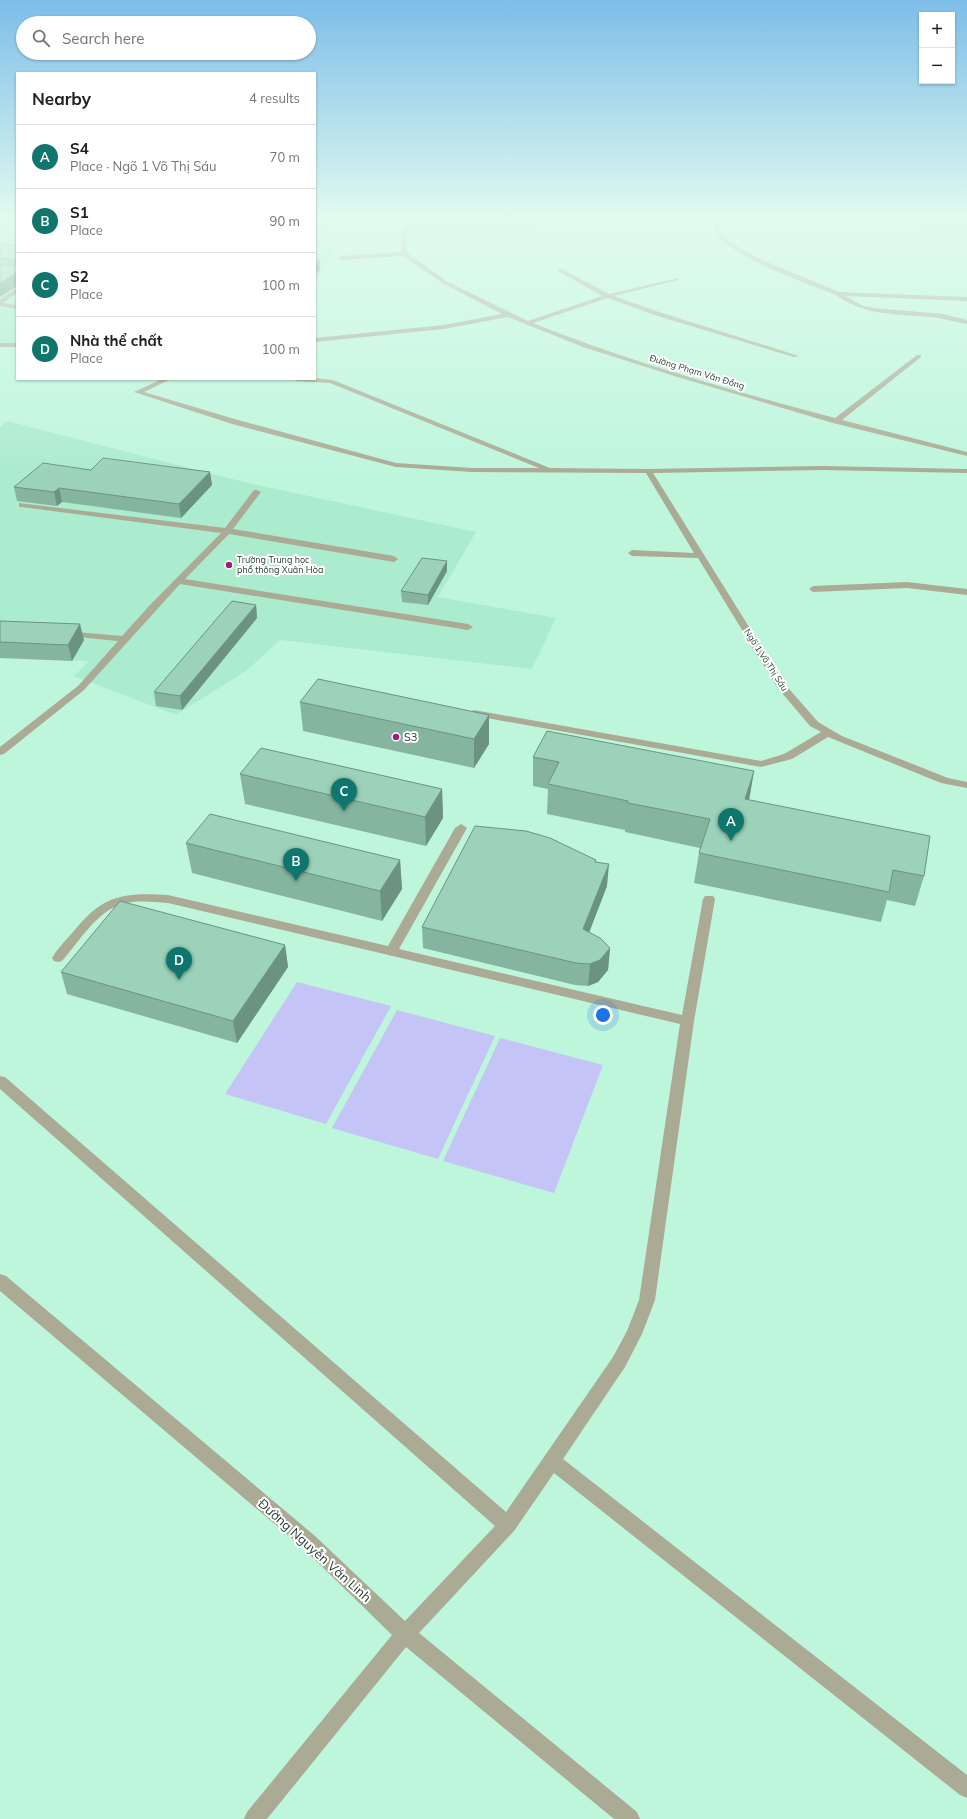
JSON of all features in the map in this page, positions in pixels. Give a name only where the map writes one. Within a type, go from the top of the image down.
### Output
[{"type":"street","points":[[527,323],[581,305]]},
{"type":"street","points":[[633,305],[701,328],[796,356]]},
{"type":"street","points":[[857,305],[876,310],[942,316],[967,322]]},
{"type":"street","points":[[490,306],[490,319]]},
{"type":"street","name":"Đường Phạm Văn Đồng","points":[[490,306],[527,323],[603,352],[725,390],[836,421],[967,454]]},
{"type":"street","points":[[316,340],[444,327],[509,315]]},
{"type":"street","points":[[0,345],[16,345]]},
{"type":"street","points":[[836,421],[919,356]]},
{"type":"street","points":[[166,380],[138,392],[235,422],[396,465],[472,470],[648,471],[823,468],[967,471]]},
{"type":"street","points":[[313,380],[330,381],[553,470]]},
{"type":"street","name":"Ngõ 1 Võ Thị Sáu","points":[[648,471],[780,685],[814,724],[838,738],[945,781],[967,785]]},
{"type":"street","points":[[0,752],[81,688],[124,639],[227,531],[257,492]]},
{"type":"street","points":[[22,505],[227,531],[394,559]]},
{"type":"street","points":[[632,553],[701,556]]},
{"type":"street","points":[[178,581],[468,627]]},
{"type":"street","points":[[813,589],[907,585],[967,592]]},
{"type":"street","points":[[54,631],[124,639]]},
{"type":"street","points":[[461,710],[761,764],[774,763],[787,758],[828,732]]},
{"type":"street","points":[[390,952],[461,828]]},
{"type":"street","points":[[58,958],[91,920],[105,907],[123,900],[144,898],[168,899],[686,1021]]},
{"type":"street","points":[[254,1819],[405,1634],[508,1525],[619,1362],[634,1334],[647,1300],[686,1021],[709,899]]},
{"type":"street","points":[[0,1081],[508,1525]]},
{"type":"street","name":"Đường Nguyễn Văn Linh","points":[[0,1281],[309,1542],[405,1634],[630,1819]]},
{"type":"street","points":[[552,1461],[967,1788]]},
{"type":"shaded area","points":[[0,305],[16,305],[16,343],[0,342]]},
{"type":"shaded area","name":"Trường Trung học phổ thông Xuân Hòa","points":[[7,421],[244,482],[476,532],[438,597],[556,618],[532,669],[280,640],[246,671],[176,715],[74,676],[89,661],[0,657],[0,427]]},
{"type":"shaded area","points":[[297,982],[391,1006],[326,1124],[225,1094]]},
{"type":"shaded area","points":[[397,1010],[495,1036],[438,1159],[332,1128]]},
{"type":"shaded area","points":[[500,1038],[603,1065],[554,1193],[443,1161]]},
{"type":"building","points":[[103,458],[210,472],[179,504],[59,488],[54,492],[14,487],[43,463],[91,470]]},
{"type":"building","points":[[422,558],[447,561],[428,595],[401,591]]},
{"type":"building","points":[[232,601],[256,605],[180,696],[154,692]]},
{"type":"building","points":[[0,621],[80,624],[68,645],[0,642]]},
{"type":"building","points":[[318,679],[489,715],[474,739],[300,702]]},
{"type":"building","points":[[547,731],[754,771],[745,799],[930,836],[924,876],[893,870],[889,892],[699,853],[710,819],[628,803],[628,801],[548,784],[559,762],[533,757]]},
{"type":"building","points":[[261,748],[442,789],[425,817],[240,774]]},
{"type":"building","points":[[210,814],[400,860],[380,891],[186,843]]},
{"type":"building","points":[[475,826],[526,831],[550,838],[596,860],[595,862],[609,864],[583,929],[600,938],[610,948],[600,960],[590,964],[576,963],[422,927]]},
{"type":"building","points":[[120,901],[285,945],[233,1021],[61,972]]},
{"type":"place","name":"Trường Trung học phổ thông Xuân Hòa","points":[[229,565]]},
{"type":"place","name":"S3","points":[[396,737]]},
{"type":"place","name":"S2","points":[[344,811]]},
{"type":"place","name":"S4","points":[[731,841]]},
{"type":"place","name":"S1","points":[[296,881]]},
{"type":"place","name":"Nhà thể chất","points":[[179,980]]}]
